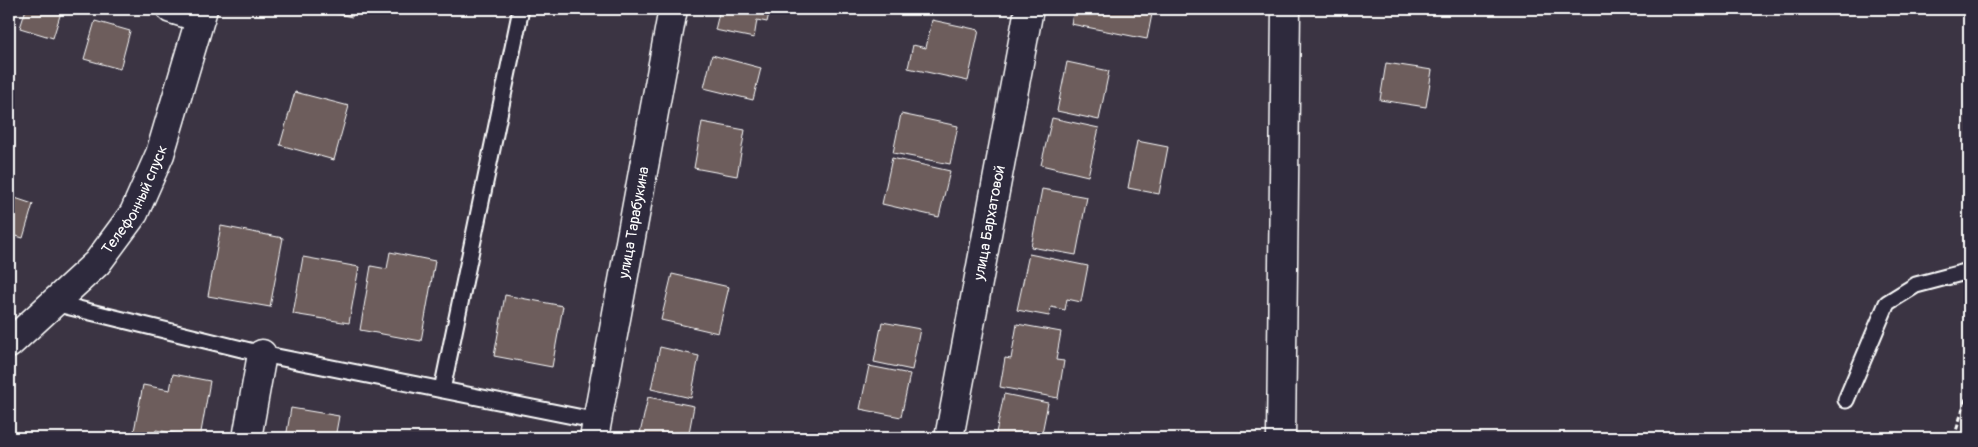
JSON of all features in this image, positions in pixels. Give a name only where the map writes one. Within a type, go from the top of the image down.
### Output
[{"type":"street","points":[[172,9],[202,13]]},
{"type":"street","name":"улица Тарабукина","points":[[596,430],[673,9]]},
{"type":"street","name":"улица Бархатовой","points":[[949,438],[1029,9]]},
{"type":"street","points":[[1281,438],[1286,9]]},
{"type":"street","name":"Телефонный спуск","points":[[9,344],[97,263],[134,213],[160,154],[202,13]]},
{"type":"street","points":[[247,438],[262,354]]},
{"type":"lane","points":[[442,390],[521,9]]},
{"type":"lane","points":[[1846,400],[1887,303],[1916,285],[1969,272]]},
{"type":"lane","points":[[54,303],[262,354],[442,390],[596,430]]},
{"type":"path","points":[[1954,438],[1969,388]]},
{"type":"building","points":[[26,9],[62,9],[53,38],[20,28]]},
{"type":"building","points":[[314,9],[354,9],[352,17]]},
{"type":"building","points":[[720,9],[770,9],[767,22],[757,20],[754,38],[715,30]]},
{"type":"building","points":[[1074,9],[1153,9],[1147,39],[1071,24]]},
{"type":"building","points":[[932,20],[979,30],[968,81],[908,68],[913,45],[926,48]]},
{"type":"building","points":[[95,21],[130,31],[120,69],[84,59]]},
{"type":"building","points":[[712,55],[761,68],[753,100],[704,88]]},
{"type":"building","points":[[1067,62],[1109,71],[1099,120],[1057,111]]},
{"type":"building","points":[[1386,63],[1432,70],[1426,107],[1380,100]]},
{"type":"building","points":[[295,92],[349,106],[334,160],[280,145]]},
{"type":"building","points":[[901,114],[958,126],[950,164],[893,153]]},
{"type":"building","points":[[1052,118],[1099,128],[1088,176],[1041,165]]},
{"type":"building","points":[[702,122],[745,130],[737,176],[694,168]]},
{"type":"building","points":[[1137,141],[1168,147],[1159,194],[1128,188]]},
{"type":"building","points":[[892,158],[950,171],[939,217],[882,204]]},
{"type":"building","points":[[1042,189],[1087,197],[1076,255],[1031,247]]},
{"type":"building","points":[[9,196],[33,204],[23,238],[9,234]]},
{"type":"building","points":[[221,226],[283,238],[270,307],[208,296]]},
{"type":"building","points":[[390,252],[435,261],[421,341],[360,330],[371,266],[387,269]]},
{"type":"building","points":[[1029,254],[1088,266],[1081,302],[1067,299],[1065,310],[1051,307],[1049,316],[1017,310]]},
{"type":"building","points":[[303,257],[359,267],[349,323],[293,314]]},
{"type":"building","points":[[672,274],[729,287],[718,333],[661,320]]},
{"type":"building","points":[[505,295],[563,306],[552,367],[494,356]]},
{"type":"building","points":[[882,322],[920,329],[912,370],[874,362]]},
{"type":"building","points":[[1017,324],[1061,332],[1056,360],[1064,361],[1058,398],[1000,387],[1005,358],[1011,359]]},
{"type":"building","points":[[660,347],[699,356],[691,398],[651,389]]},
{"type":"building","points":[[869,366],[910,374],[901,417],[860,409]]},
{"type":"building","points":[[173,374],[210,381],[200,438],[156,430],[154,438],[133,436],[143,385],[170,390]]},
{"type":"building","points":[[1004,394],[1048,403],[1041,438],[995,438]]},
{"type":"building","points":[[648,397],[694,406],[688,438],[639,438]]},
{"type":"building","points":[[291,408],[339,416],[335,438],[286,438]]}]
